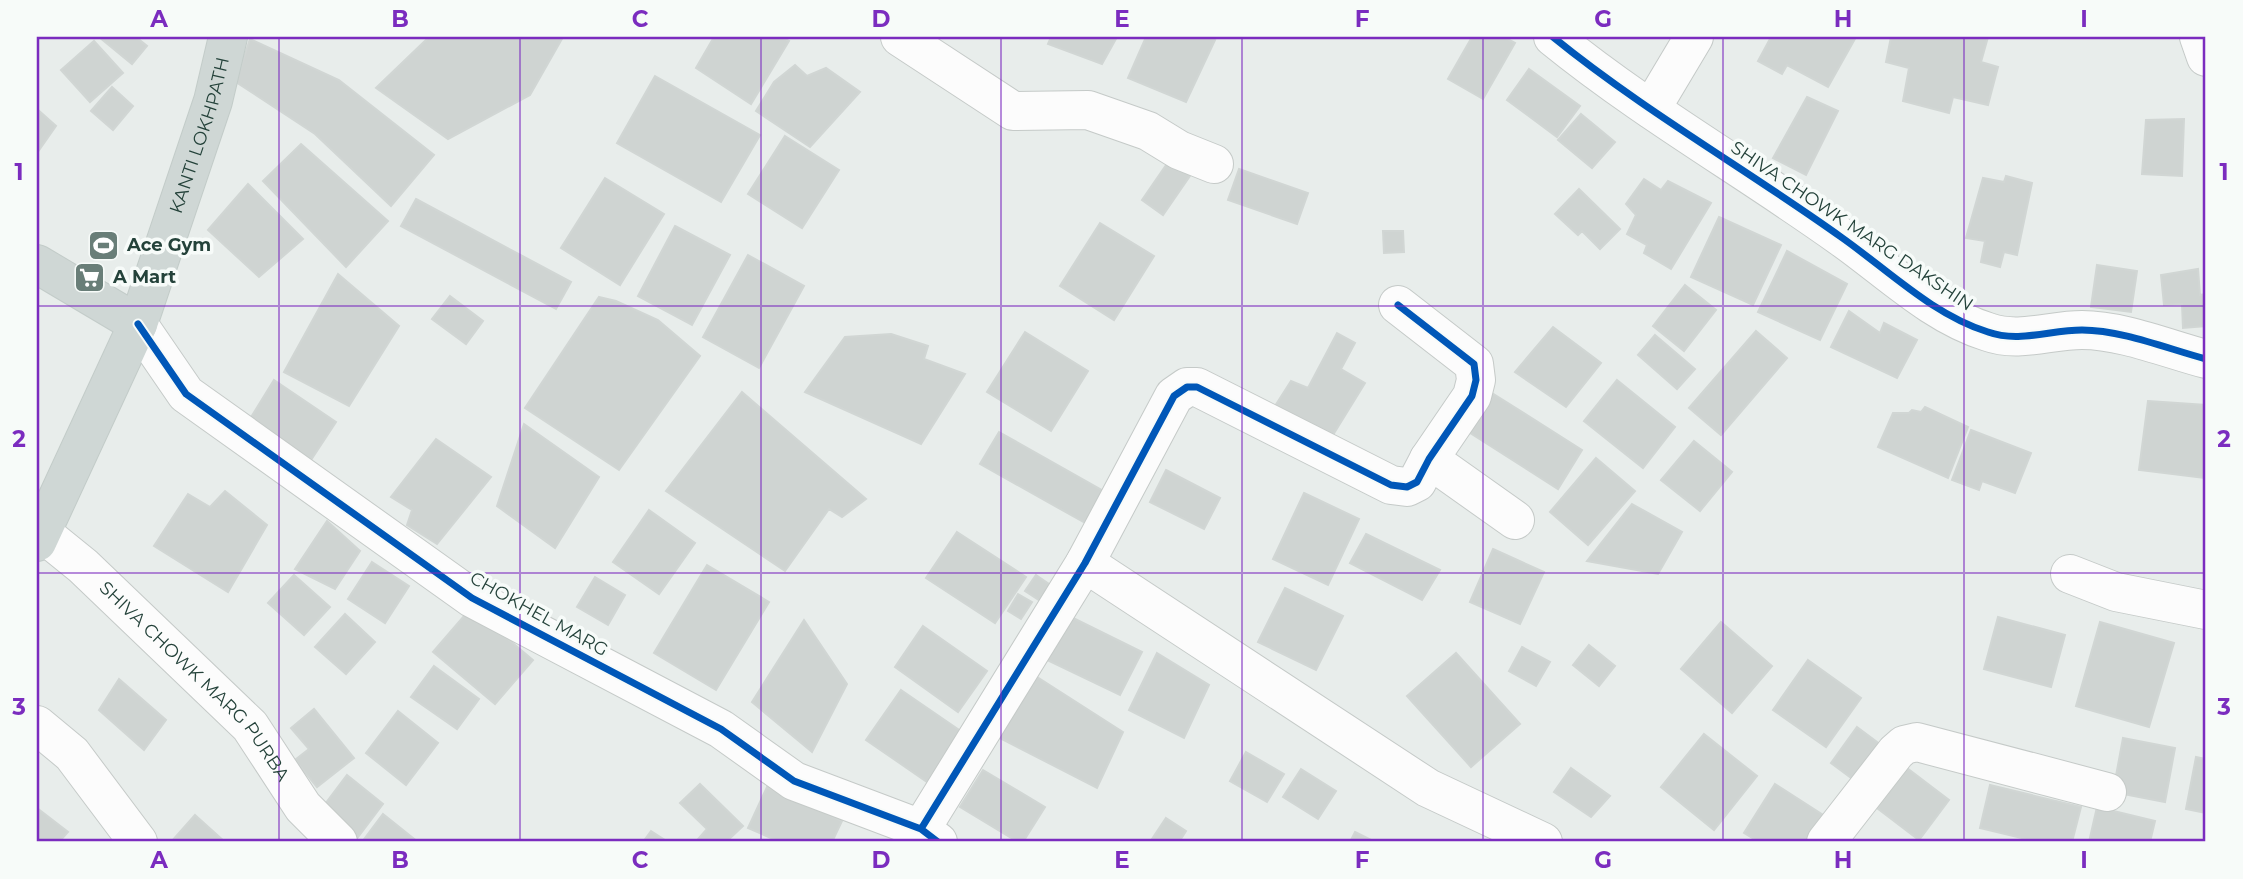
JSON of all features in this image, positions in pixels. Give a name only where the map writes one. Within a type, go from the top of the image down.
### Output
[{"type":"main road","name":"KANTI LOKHPATH","points":[[39,537],[138,324],[214,101],[228,37]]},
{"type":"main road","points":[[37,264],[138,324]]},
{"type":"street","points":[[900,37],[1013,111],[1088,110],[1148,131],[1213,164]]},
{"type":"street","name":"SHIVA CHOWK MARG DAKSHIN","points":[[1553,37],[1651,109],[1841,236],[1924,299],[1968,325],[2014,338],[2084,330],[2113,334],[2206,359]]},
{"type":"street","points":[[1651,109],[1694,37]]},
{"type":"street","points":[[2199,37],[2206,57]]},
{"type":"street","points":[[930,836],[1084,563],[1174,396],[1188,387],[1197,387],[1391,485],[1407,487],[1417,482],[1429,459],[1472,396],[1476,380],[1474,365],[1398,305]]},
{"type":"street","name":"CHOKHEL MARG","points":[[138,324],[186,394],[472,598],[721,729],[794,781],[930,836]]},
{"type":"street","points":[[1429,459],[1515,520]]},
{"type":"street","name":"SHIVA CHOWK MARG PURBA","points":[[39,537],[83,566],[250,726],[303,807],[338,842]]},
{"type":"street","points":[[1084,563],[1427,788],[1543,842]]},
{"type":"street","points":[[2070,574],[2116,592],[2206,610]]},
{"type":"street","points":[[37,725],[72,754],[138,842]]},
{"type":"street","points":[[1826,842],[1896,752],[1905,745],[1917,742],[2106,792]]},
{"type":"building","points":[[99,37],[136,37],[147,46],[132,64]]},
{"type":"building","points":[[429,37],[563,37],[530,95],[448,139],[376,88]]},
{"type":"building","points":[[714,37],[781,37],[789,41],[751,104],[696,68]]},
{"type":"building","points":[[1051,37],[1117,37],[1102,64],[1048,44]]},
{"type":"building","points":[[1146,37],[1207,37],[1215,40],[1186,102],[1128,78]]},
{"type":"building","points":[[1472,37],[1504,37],[1515,43],[1483,99],[1448,79]]},
{"type":"building","points":[[1771,37],[1856,37],[1828,87],[1787,65],[1782,74],[1758,61]]},
{"type":"building","points":[[1891,37],[1988,37],[1981,62],[1998,67],[1988,105],[1953,97],[1949,113],[1903,101],[1909,68],[1886,62]]},
{"type":"building","points":[[250,39],[339,80],[434,155],[391,206],[315,134],[236,82]]},
{"type":"building","points":[[94,41],[123,73],[90,102],[61,70]]},
{"type":"building","points":[[795,65],[807,76],[826,68],[860,92],[810,147],[756,111],[774,82]]},
{"type":"building","points":[[1529,69],[1580,106],[1557,137],[1507,100]]},
{"type":"building","points":[[655,76],[760,135],[721,202],[617,143]]},
{"type":"building","points":[[112,87],[133,106],[113,130],[91,111]]},
{"type":"building","points":[[1807,97],[1838,111],[1806,175],[1773,158]]},
{"type":"building","points":[[37,109],[56,126],[37,153]]},
{"type":"building","points":[[1581,114],[1615,142],[1592,168],[1558,140]]},
{"type":"building","points":[[2184,119],[2182,176],[2142,174],[2146,120]]},
{"type":"building","points":[[785,136],[839,170],[802,228],[748,194]]},
{"type":"building","points":[[301,144],[388,221],[346,267],[263,181]]},
{"type":"building","points":[[1171,158],[1192,173],[1163,215],[1142,200]]},
{"type":"building","points":[[1239,169],[1308,193],[1297,224],[1228,200]]},
{"type":"building","points":[[2006,176],[2032,183],[2017,255],[2004,252],[2000,267],[1981,262],[1985,241],[1966,238],[1983,178],[2004,182]]},
{"type":"building","points":[[605,178],[664,214],[620,285],[561,248]]},
{"type":"building","points":[[1644,179],[1661,190],[1668,181],[1711,203],[1671,269],[1644,253],[1647,245],[1627,234],[1636,215],[1626,204]]},
{"type":"building","points":[[248,184],[303,239],[259,277],[208,230]]},
{"type":"building","points":[[1579,189],[1620,229],[1600,249],[1582,231],[1578,235],[1555,214]]},
{"type":"building","points":[[416,199],[571,282],[556,309],[401,226]]},
{"type":"building","points":[[1719,217],[1781,245],[1753,305],[1691,277]]},
{"type":"building","points":[[1100,223],[1154,256],[1114,320],[1060,286]]},
{"type":"building","points":[[675,226],[730,255],[692,325],[638,296]]},
{"type":"building","points":[[1383,231],[1403,231],[1404,252],[1384,253]]},
{"type":"building","points":[[1787,251],[1847,284],[1820,340],[1758,312]]},
{"type":"building","points":[[748,255],[804,286],[759,368],[703,337]]},
{"type":"building","points":[[2097,265],[2137,271],[2131,312],[2091,307]]},
{"type":"building","points":[[2198,269],[2200,295],[2206,294],[2206,326],[2183,328],[2182,304],[2164,305],[2161,275]]},
{"type":"building","points":[[338,274],[399,326],[349,406],[284,372]]},
{"type":"building","points":[[1685,285],[1716,310],[1684,351],[1653,326]]},
{"type":"building","points":[[450,296],[483,321],[466,344],[432,319]]},
{"type":"building","points":[[599,297],[616,301],[658,320],[700,356],[619,470],[525,408]]},
{"type":"building","points":[[1849,311],[1880,333],[1884,323],[1917,340],[1897,378],[1831,347]]},
{"type":"building","points":[[1553,327],[1601,363],[1566,407],[1515,372]]},
{"type":"building","points":[[1756,331],[1787,358],[1721,435],[1689,408]]},
{"type":"building","points":[[1025,332],[1088,371],[1051,431],[987,392]]},
{"type":"building","points":[[1337,333],[1355,343],[1341,369],[1365,383],[1328,443],[1266,420],[1291,381],[1308,388]]},
{"type":"building","points":[[891,334],[928,346],[924,359],[965,374],[921,444],[805,392],[845,337]]},
{"type":"building","points":[[1655,335],[1695,369],[1677,389],[1638,355]]},
{"type":"building","points":[[274,380],[336,422],[307,466],[248,422]]},
{"type":"building","points":[[1617,380],[1675,427],[1643,468],[1584,421]]},
{"type":"building","points":[[742,392],[866,499],[842,517],[829,509],[785,571],[666,491]]},
{"type":"building","points":[[1492,393],[1582,450],[1558,489],[1467,431]]},
{"type":"building","points":[[2148,401],[2206,405],[2206,478],[2139,470]]},
{"type":"building","points":[[1925,407],[1968,427],[1948,478],[1878,447],[1893,413],[1909,413],[1912,410],[1921,412]]},
{"type":"building","points":[[524,424],[599,477],[555,548],[497,506]]},
{"type":"building","points":[[1971,430],[2031,453],[2015,493],[1982,481],[1979,490],[1952,480]]},
{"type":"building","points":[[999,432],[1105,492],[1087,524],[980,464]]},
{"type":"building","points":[[436,439],[491,477],[437,544],[407,525],[412,510],[391,497]]},
{"type":"building","points":[[1694,441],[1732,472],[1700,511],[1661,480]]},
{"type":"building","points":[[1596,458],[1635,491],[1588,545],[1550,512]]},
{"type":"building","points":[[1166,470],[1220,498],[1204,529],[1150,502]]},
{"type":"building","points":[[225,491],[267,525],[228,592],[154,546],[188,494],[210,507]]},
{"type":"building","points":[[1304,493],[1359,519],[1328,585],[1273,559]]},
{"type":"building","points":[[1632,504],[1682,532],[1658,574],[1587,561]]},
{"type":"building","points":[[649,510],[695,543],[659,594],[613,562]]},
{"type":"building","points":[[327,521],[360,551],[335,589],[295,569]]},
{"type":"building","points":[[957,532],[1026,577],[995,623],[926,578]]},
{"type":"building","points":[[1366,534],[1440,570],[1422,600],[1350,563]]},
{"type":"building","points":[[1493,549],[1544,572],[1520,624],[1470,602]]},
{"type":"building","points":[[372,562],[409,586],[385,623],[348,599]]},
{"type":"building","points":[[707,565],[769,602],[716,690],[654,653]]},
{"type":"building","points":[[294,575],[330,607],[304,635],[268,603]]},
{"type":"building","points":[[1036,575],[1052,586],[1042,602],[1025,591]]},
{"type":"building","points":[[595,577],[625,595],[608,625],[577,607]]},
{"type":"building","points":[[1285,588],[1343,616],[1316,670],[1258,642]]},
{"type":"building","points":[[1018,594],[1032,602],[1021,619],[1008,611]]},
{"type":"building","points":[[471,608],[533,660],[495,704],[433,652]]},
{"type":"building","points":[[345,614],[375,642],[346,674],[315,647]]},
{"type":"building","points":[[1067,615],[1142,652],[1120,695],[1041,657]]},
{"type":"building","points":[[1998,617],[2065,635],[2051,687],[1984,669]]},
{"type":"building","points":[[804,620],[847,684],[812,752],[752,702]]},
{"type":"building","points":[[1721,622],[1772,666],[1732,713],[1681,669]]},
{"type":"building","points":[[2100,622],[2174,643],[2149,727],[2076,706]]},
{"type":"building","points":[[923,626],[987,671],[958,712],[895,667]]},
{"type":"building","points":[[1589,645],[1615,666],[1599,686],[1573,665]]},
{"type":"building","points":[[1522,647],[1550,662],[1536,686],[1509,671]]},
{"type":"building","points":[[1157,653],[1209,685],[1184,738],[1129,710]]},
{"type":"building","points":[[1456,653],[1520,724],[1471,767],[1407,696]]},
{"type":"building","points":[[1808,660],[1861,698],[1826,747],[1773,710]]},
{"type":"building","points":[[434,666],[479,699],[457,729],[411,697]]},
{"type":"building","points":[[1034,675],[1123,732],[1097,788],[998,737]]},
{"type":"building","points":[[119,679],[166,720],[144,750],[99,710]]},
{"type":"building","points":[[901,690],[965,734],[930,784],[866,740]]},
{"type":"building","points":[[314,709],[354,758],[317,787],[295,760],[309,749],[291,728]]},
{"type":"building","points":[[398,711],[438,743],[406,785],[366,753]]},
{"type":"building","points":[[1857,727],[1885,748],[1858,783],[1831,763]]},
{"type":"building","points":[[1704,734],[1757,776],[1714,830],[1661,787]]},
{"type":"building","points":[[2123,738],[2175,748],[2165,802],[2113,792]]},
{"type":"building","points":[[1246,752],[1284,774],[1267,802],[1230,781]]},
{"type":"building","points":[[2196,757],[2206,759],[2206,813],[2186,809]]},
{"type":"building","points":[[1571,768],[1610,796],[1591,817],[1554,792]]},
{"type":"building","points":[[1907,768],[1949,800],[1919,840],[1877,808]]},
{"type":"building","points":[[1301,769],[1336,791],[1318,819],[1283,797]]},
{"type":"building","points":[[983,770],[1045,807],[1023,842],[1018,842],[960,807]]},
{"type":"building","points":[[347,775],[383,804],[355,841],[319,812]]},
{"type":"building","points":[[700,784],[743,826],[726,842],[702,842],[698,839],[707,829],[680,803]]},
{"type":"building","points":[[1775,784],[1831,820],[1817,842],[1759,842],[1744,833]]},
{"type":"building","points":[[1990,785],[2081,807],[2072,842],[2038,842],[1980,828]]},
{"type":"building","points":[[767,787],[842,821],[832,842],[780,842],[748,828]]},
{"type":"building","points":[[2097,807],[2155,821],[2150,842],[2089,842]]},
{"type":"building","points":[[37,808],[68,832],[59,842],[37,842]]},
{"type":"building","points":[[383,814],[418,842],[362,842]]},
{"type":"building","points":[[195,815],[225,842],[171,842]]},
{"type":"building","points":[[1166,818],[1186,831],[1179,842],[1150,842]]},
{"type":"building","points":[[651,831],[668,842],[643,842]]},
{"type":"building","points":[[1355,832],[1375,842],[1350,842]]},
{"type":"cycle path","points":[[1553,37],[1623,90],[1805,212],[1948,315],[2000,335],[2097,331],[2129,337],[2206,359]]},
{"type":"cycle path","points":[[921,829],[1085,563],[1174,396],[1187,387],[1197,387],[1391,485],[1407,487],[1417,482],[1429,459],[1472,396],[1476,380],[1474,364],[1398,305]]},
{"type":"cycle path","points":[[138,324],[186,394],[472,598],[721,729],[794,781],[921,829],[938,842]]},
{"type":"place","name":"Ace Gym","points":[[104,245]]},
{"type":"place","name":"A Mart","points":[[90,277]]}]
